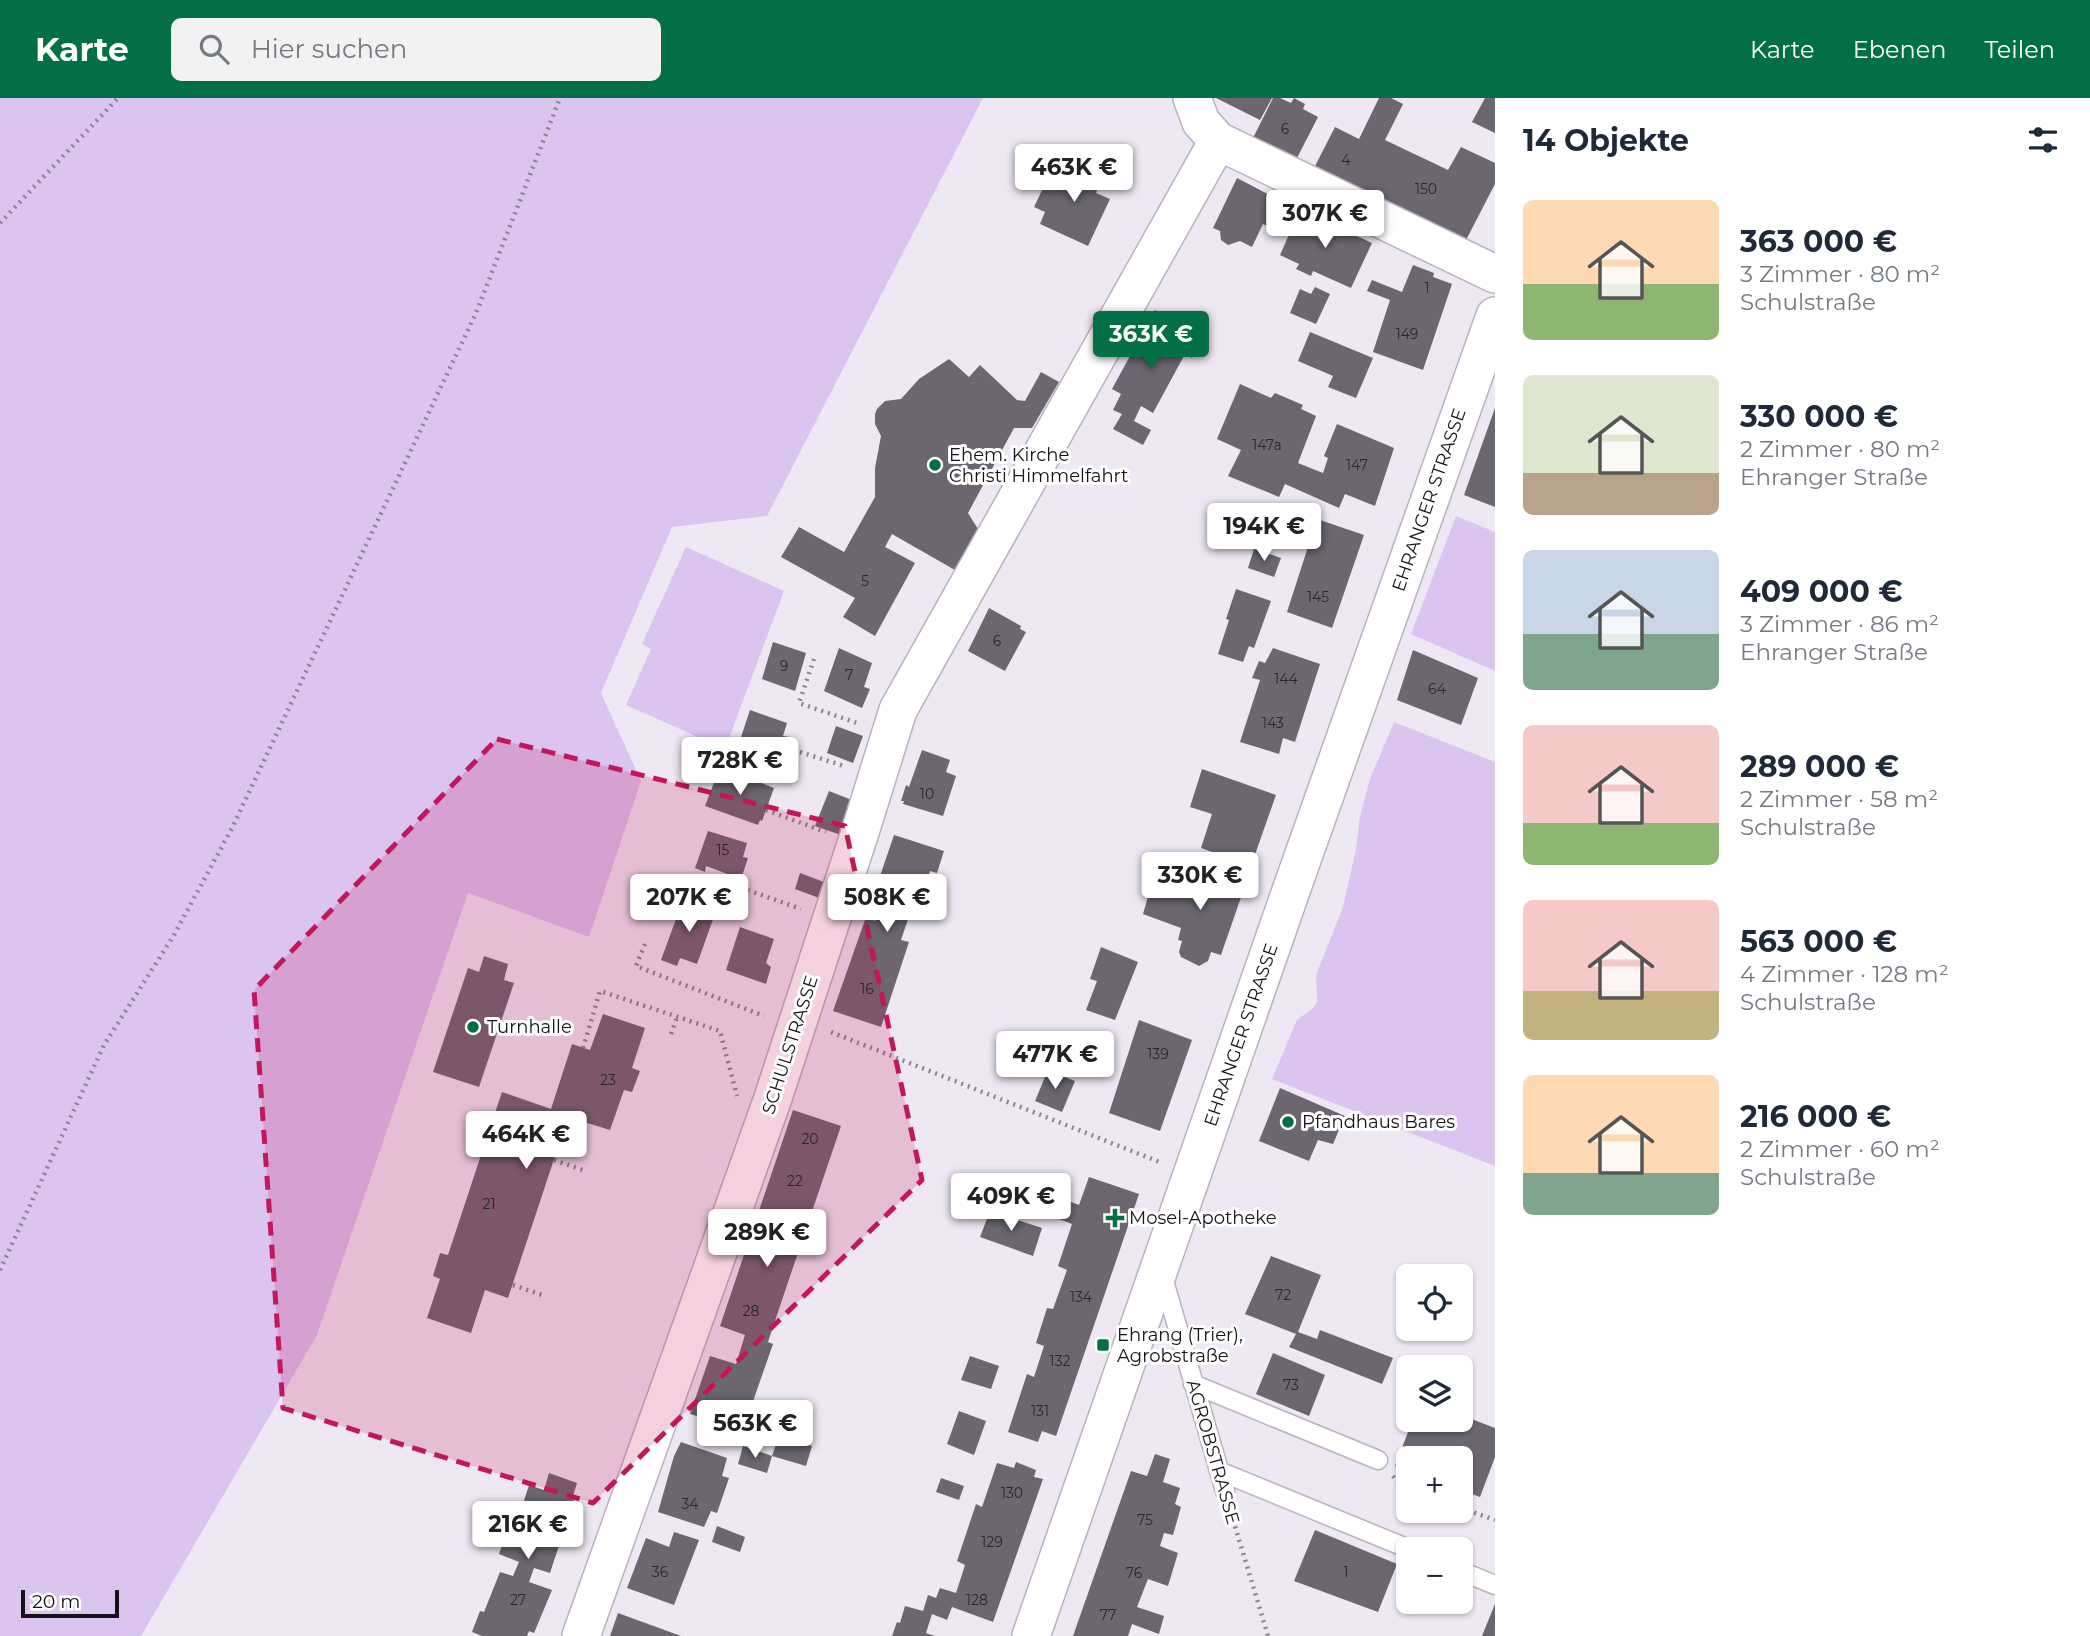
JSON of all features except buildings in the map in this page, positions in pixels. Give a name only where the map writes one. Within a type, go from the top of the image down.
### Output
[{"type":"street","points":[[1192,98],[1201,122],[1218,141],[1495,274]]},
{"type":"street","name":"SCHULSTRASSE","points":[[581,1636],[773,1098],[898,710],[1218,141]]},
{"type":"street","name":"EHRANGER STRASSE","points":[[1031,1636],[1495,316]]},
{"type":"lane","name":"AGROBSTRASSE","points":[[1160,1267],[1225,1491]]},
{"type":"lane","points":[[1193,1384],[1378,1460]]},
{"type":"lane","points":[[1219,1471],[1396,1544]]},
{"type":"lane","points":[[1473,1576],[1495,1585]]},
{"type":"path","points":[[0,223],[118,98]]},
{"type":"path","points":[[0,1270],[104,1045],[174,935],[238,815],[476,313],[560,98]]},
{"type":"path","points":[[814,659],[799,703],[890,735]]},
{"type":"path","points":[[800,752],[855,769]]},
{"type":"path","points":[[766,810],[856,844]]},
{"type":"path","points":[[729,883],[803,909]]},
{"type":"path","points":[[645,944],[636,966],[796,1023],[1192,1175]]},
{"type":"path","points":[[583,1048],[600,991],[720,1031],[738,1101]]},
{"type":"path","points":[[671,1034],[677,1017]]},
{"type":"path","points":[[554,1160],[583,1170]]},
{"type":"path","points":[[513,1284],[542,1295]]},
{"type":"path","name":"AGROBSTRASSE","points":[[1225,1491],[1269,1636]]},
{"type":"path","points":[[1473,1512],[1495,1520]]},
{"type":"highlighted area","points":[[497,739],[845,826],[922,1180],[593,1503],[283,1408],[254,990]]},
{"type":"shaded area","points":[[0,98],[983,98],[767,516],[672,527],[601,693],[641,781],[589,937],[468,893],[317,1335],[141,1636],[0,1636]]},
{"type":"shaded area","points":[[1456,516],[1495,532],[1495,671],[1411,634]]},
{"type":"shaded area","points":[[686,547],[784,591],[725,749],[626,705],[651,649],[642,644]]},
{"type":"shaded area","points":[[1394,722],[1495,762],[1495,1166],[1272,1079],[1297,1020],[1317,1002],[1316,975],[1343,907],[1356,849],[1360,816],[1370,779]]},
{"type":"place","name":"Ehem. Kirche Christi Himmelfahrt","points":[[935,465]]},
{"type":"place","name":"Turnhalle","points":[[473,1027]]},
{"type":"place","name":"Pfandhaus Bares","points":[[1288,1122]]},
{"type":"place","name":"Mosel-Apotheke","points":[[1115,1218]]},
{"type":"place","name":"Ehrang (Trier), Agrobstraße","points":[[1103,1345]]}]
